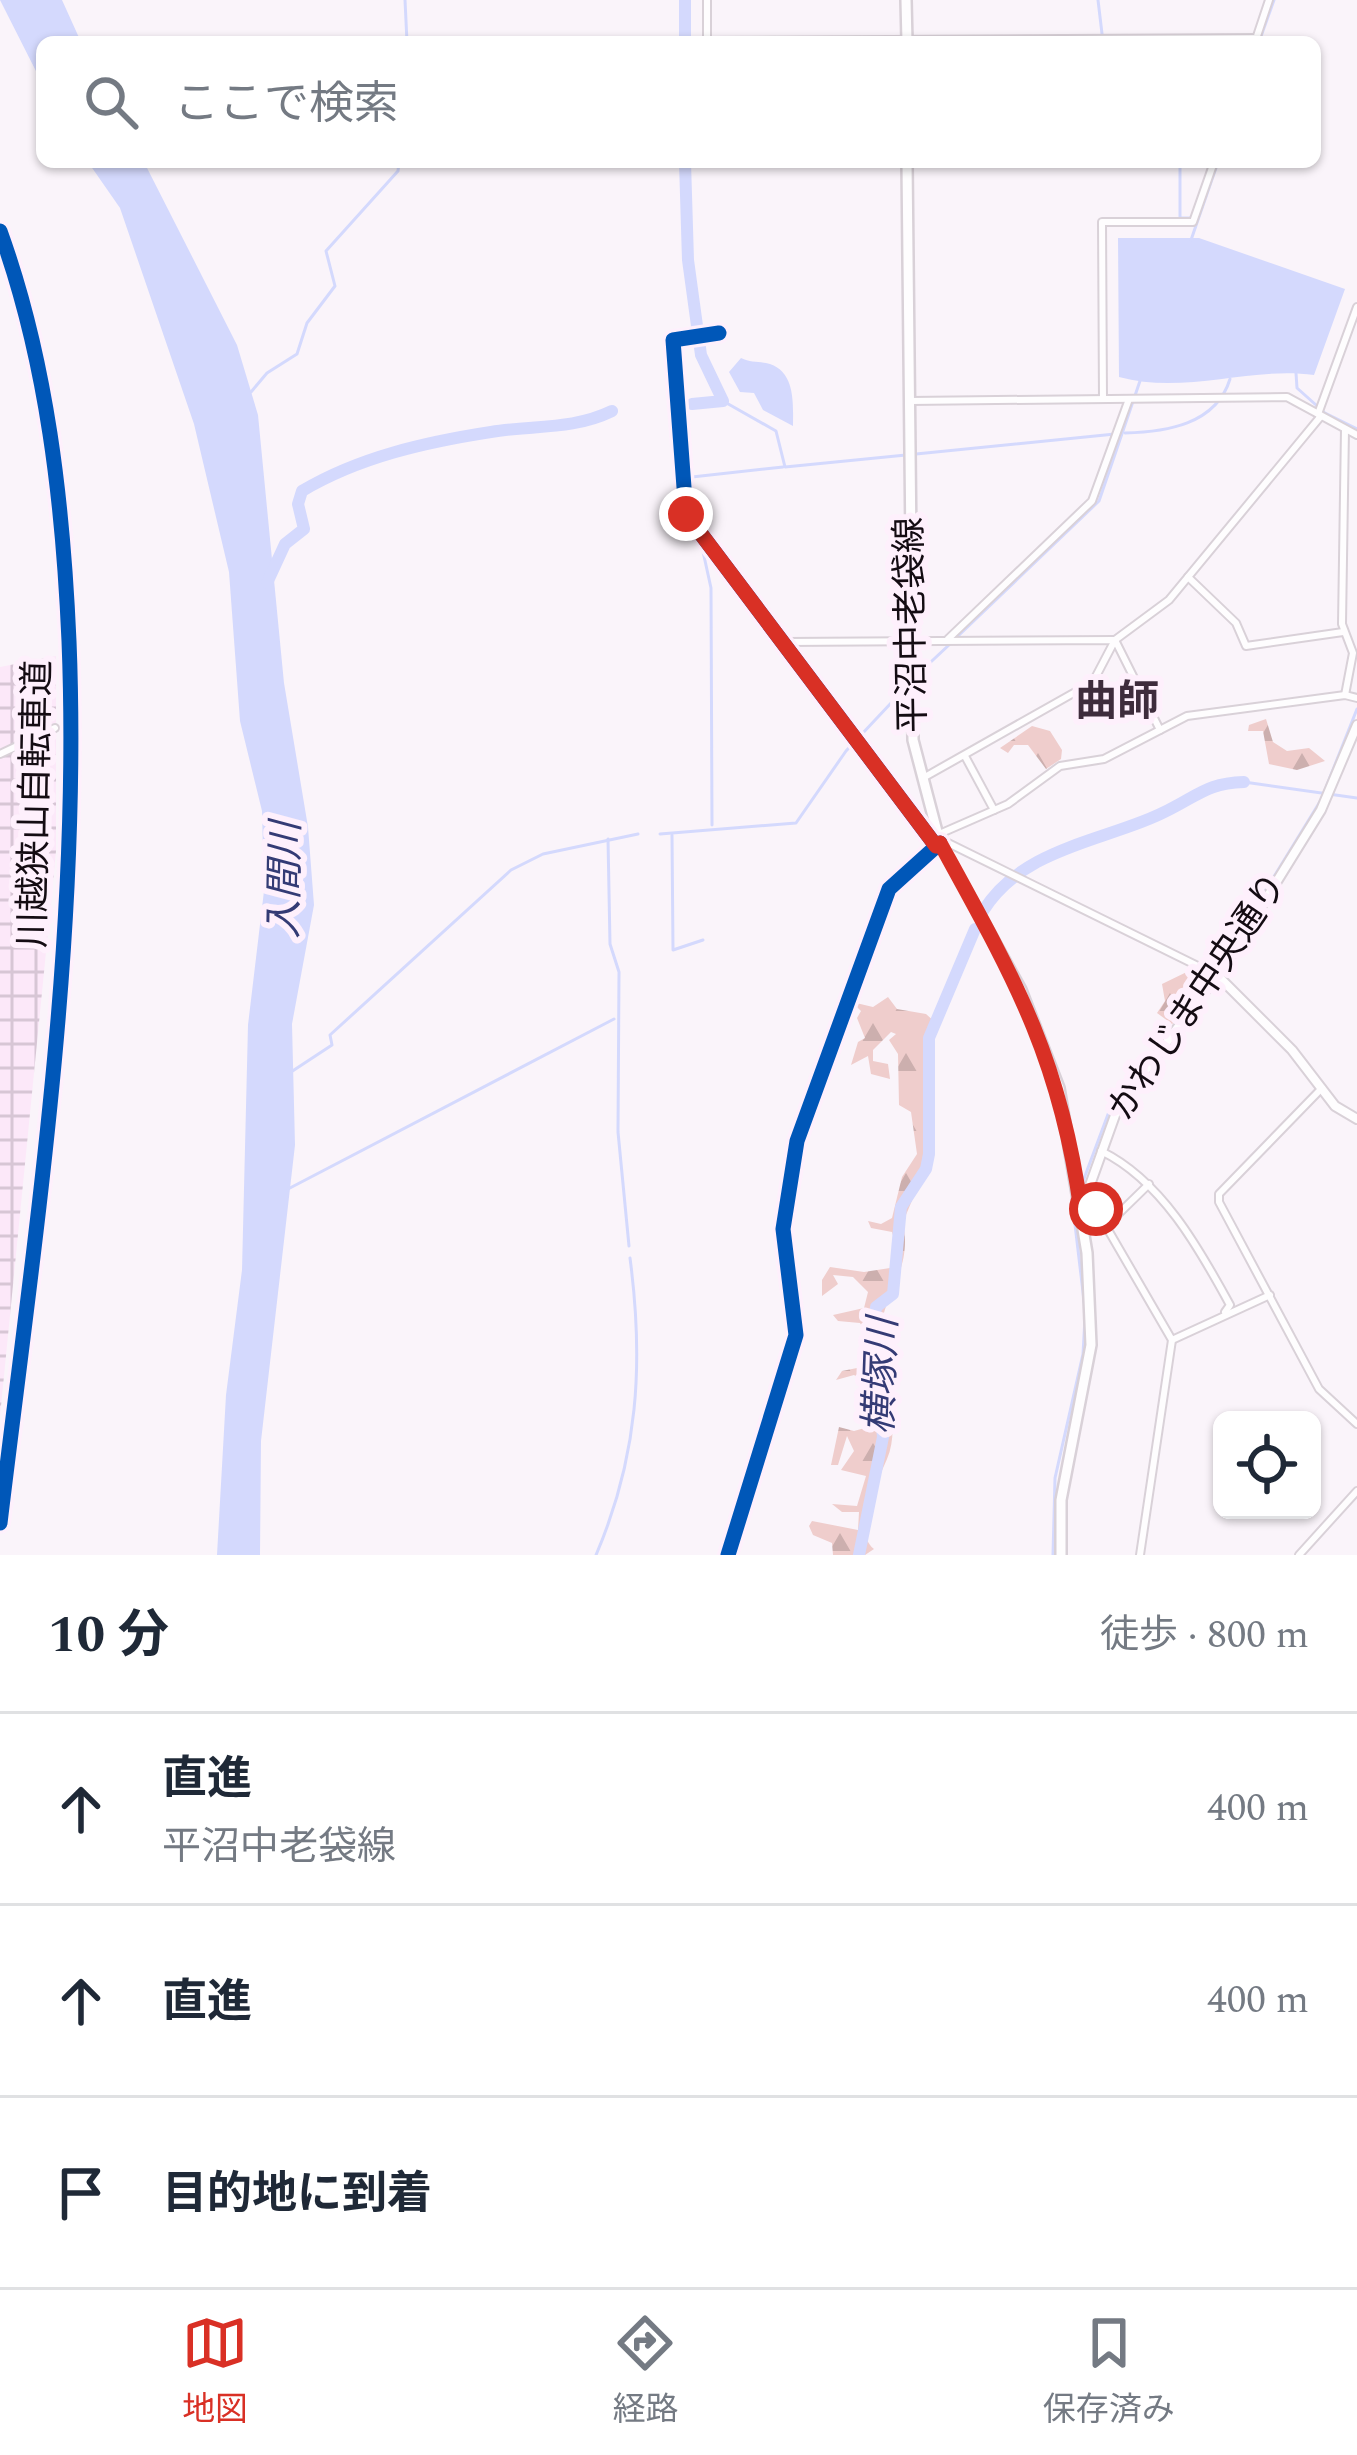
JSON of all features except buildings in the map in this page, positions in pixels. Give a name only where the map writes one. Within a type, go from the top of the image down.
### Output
[{"type":"main road","points":[[906,0],[907,36]]},
{"type":"main road","name":"平沼中老袋線","points":[[907,168],[908,641],[920,780],[938,841],[1040,1033],[1067,1120],[1081,1210],[1090,1345],[1061,1501],[1061,1555]]},
{"type":"street","points":[[707,0],[707,36]]},
{"type":"street","points":[[1257,36],[1269,0]]},
{"type":"street","points":[[1103,399],[1102,222],[1193,222],[1212,168]]},
{"type":"street","points":[[920,780],[1093,682],[1115,640],[1169,599],[1320,415],[1357,307]]},
{"type":"street","points":[[719,333],[673,340],[686,514],[938,841],[1218,976],[1292,1050],[1344,1114],[1357,1119]]},
{"type":"street","points":[[910,400],[1287,397],[1357,435]]},
{"type":"street","points":[[947,641],[1092,501],[1129,399]]},
{"type":"street","points":[[1345,429],[1343,632],[1353,653],[1345,695]]},
{"type":"street","points":[[1188,577],[1236,622],[1246,646],[1343,632]]},
{"type":"street","points":[[784,642],[1115,640]]},
{"type":"street","points":[[1115,640],[1160,730]]},
{"type":"street","points":[[728,1555],[796,1335],[784,1213],[797,1142],[889,889],[938,841],[1060,766],[1104,759],[1204,711],[1345,695],[1357,698]]},
{"type":"street","name":"かわじま中央通り","points":[[1081,1210],[1124,1098],[1218,976],[1321,810],[1357,725]]},
{"type":"street","points":[[0,754],[55,728]]},
{"type":"street","points":[[966,758],[994,810]]},
{"type":"street","points":[[1322,1088],[1219,1194],[1319,1389],[1357,1424]]},
{"type":"street","points":[[1101,1151],[1149,1184],[1220,1288],[1229,1304],[1225,1312]]},
{"type":"street","points":[[1105,1227],[1149,1184]]},
{"type":"street","points":[[1089,1197],[1172,1340],[1140,1555]]},
{"type":"street","points":[[1172,1340],[1270,1294]]},
{"type":"street","points":[[1300,1555],[1357,1491]]},
{"type":"shaded area","points":[[56,656],[56,851],[0,1416],[0,667]]},
{"type":"green space","points":[[1266,719],[1273,742],[1287,751],[1309,748],[1325,761],[1297,770],[1269,764],[1263,731],[1248,731],[1249,725]]},
{"type":"green space","points":[[1032,726],[1050,731],[1062,750],[1061,759],[1046,769],[1028,745],[1014,745],[1008,753],[1000,748]]},
{"type":"green space","points":[[1197,967],[1210,975],[1186,994],[1177,994],[1170,1011],[1180,1018],[1172,1024],[1157,1013],[1165,1001],[1162,984]]},
{"type":"green space","points":[[888,997],[897,1009],[926,1014],[936,1023],[928,1140],[934,1148],[903,1222],[904,1255],[882,1321],[881,1352],[893,1430],[865,1519],[874,1549],[865,1555],[833,1555],[832,1543],[813,1535],[809,1526],[812,1521],[858,1530],[859,1512],[842,1512],[832,1504],[857,1506],[866,1476],[841,1470],[854,1451],[847,1436],[838,1465],[831,1465],[839,1427],[854,1431],[872,1426],[873,1387],[854,1375],[836,1380],[842,1371],[867,1366],[867,1334],[860,1323],[838,1321],[833,1315],[864,1308],[868,1292],[853,1277],[833,1275],[838,1284],[822,1296],[822,1280],[830,1267],[864,1272],[890,1268],[896,1246],[892,1232],[871,1228],[868,1221],[881,1224],[892,1218],[902,1177],[917,1154],[911,1112],[899,1105],[898,1054],[889,1040],[896,1034],[891,1032],[873,1050],[873,1061],[888,1064],[890,1079],[871,1074],[868,1056],[851,1065],[858,1042],[865,1038],[857,1018],[861,1011],[852,1002],[873,1007]]},
{"type":"water","points":[[0,0],[62,0],[78,36],[36,36],[36,71]]},
{"type":"water","name":"入間川","points":[[92,168],[147,168],[237,345],[258,415],[284,683],[308,827],[314,905],[292,1024],[295,1145],[261,1441],[260,1555],[217,1555],[226,1395],[242,1270],[248,1025],[264,891],[262,811],[240,721],[229,572],[194,424],[120,208]]},
{"type":"water","points":[[1118,238],[1199,238],[1345,289],[1314,375],[1266,374],[1168,383],[1119,377]]},
{"type":"water","points":[[741,358],[770,364],[785,375],[791,390],[793,426],[763,410],[754,393],[740,392],[729,372]]},
{"type":"waterway","points":[[405,0],[407,36]]},
{"type":"waterway","points":[[685,0],[685,36]]},
{"type":"waterway","points":[[1098,0],[1102,36]]},
{"type":"waterway","points":[[1261,36],[1274,0]]},
{"type":"waterway","points":[[251,392],[267,373],[297,354],[307,323],[335,286],[326,251],[398,168]]},
{"type":"waterway","points":[[685,168],[688,260],[701,355],[723,401],[692,404]]},
{"type":"waterway","points":[[1180,168],[1180,218],[1191,218]]},
{"type":"waterway","points":[[1191,240],[1216,168]]},
{"type":"waterway","points":[[1296,373],[1297,388],[1325,413],[1357,429]]},
{"type":"waterway","points":[[957,637],[1099,501],[1141,378]]},
{"type":"waterway","points":[[1125,433],[1172,428],[1201,416],[1213,407],[1230,379]]},
{"type":"waterway","points":[[723,401],[776,431],[785,467],[906,455]]},
{"type":"waterway","points":[[267,583],[285,544],[304,529],[298,504],[302,491],[324,479],[418,446],[568,424],[612,411]]},
{"type":"waterway","points":[[916,454],[1115,434]]},
{"type":"waterway","points":[[712,825],[711,588],[702,547],[683,521],[693,512],[692,477],[783,467]]},
{"type":"waterway","points":[[918,674],[950,644]]},
{"type":"waterway","points":[[660,834],[796,823],[846,751],[907,686]]},
{"type":"waterway","points":[[1216,971],[1321,800],[1357,709]]},
{"type":"waterway","points":[[1244,782],[1357,798]]},
{"type":"waterway","name":"横塚川","points":[[983,911],[1001,888],[1046,857],[1151,818],[1208,789],[1244,782]]},
{"type":"waterway","points":[[291,1072],[332,1045],[330,1035],[511,870],[543,854],[638,834]]},
{"type":"waterway","points":[[672,835],[673,950],[703,940]]},
{"type":"waterway","points":[[608,839],[610,944],[619,972],[618,1132],[629,1246]]},
{"type":"waterway","name":"横塚川","points":[[859,1555],[883,1437],[873,1338],[876,1307],[893,1294],[901,1207],[926,1169],[929,1154],[929,1038],[975,929]]},
{"type":"waterway","points":[[288,1189],[614,1019]]},
{"type":"waterway","points":[[1079,1192],[1110,1109],[1138,1074]]},
{"type":"waterway","points":[[1072,1199],[1085,1309]]},
{"type":"waterway","points":[[596,1555],[621,1482],[634,1410],[636,1335],[630,1258]]},
{"type":"waterway","points":[[1053,1555],[1055,1478],[1083,1354],[1085,1318]]},
{"type":"cycle path","name":"川越狭山自転車道","points":[[0,231],[30,330],[50,433],[66,589],[71,752],[62,974],[52,1084],[0,1523]]},
{"type":"cycle path","points":[[719,333],[673,340],[686,514],[936,846]]},
{"type":"cycle path","points":[[728,1555],[796,1335],[783,1229],[797,1141],[889,889],[940,843]]},
{"type":"district","name":"曲師","points":[[1117,702]]},
{"type":"route","points":[[686,514],[936,846],[940,843],[1040,1033],[1067,1120],[1081,1210],[1089,1197],[1096,1209]]}]
